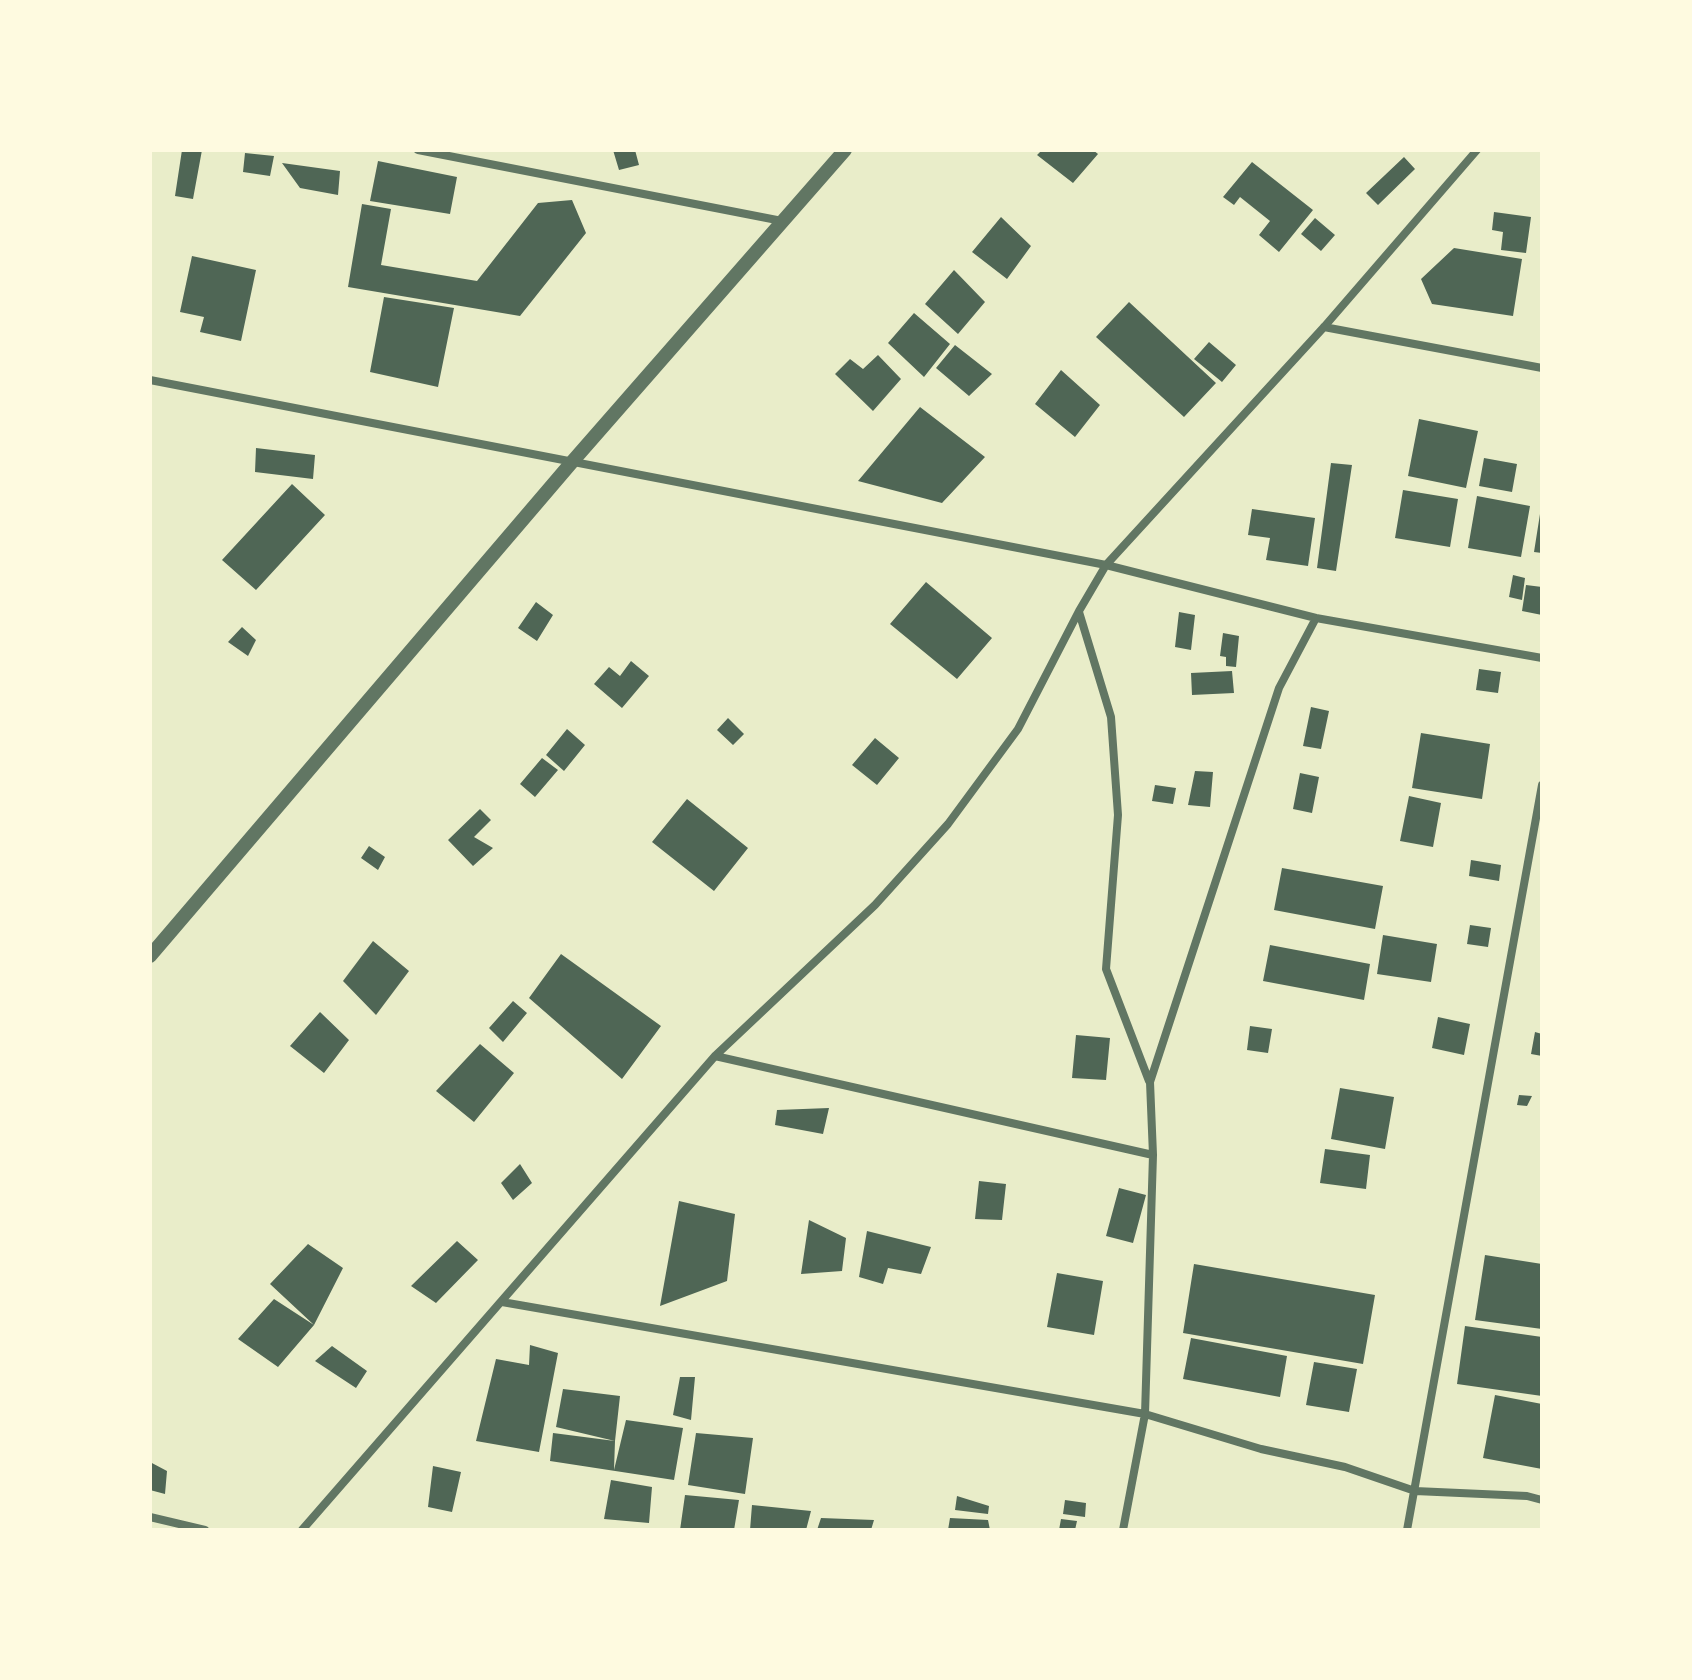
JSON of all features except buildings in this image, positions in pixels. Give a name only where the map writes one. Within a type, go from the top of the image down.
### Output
[{"type":"street","points":[[418,150],[782,221]]},
{"type":"street","points":[[150,956],[572,462],[845,150]]},
{"type":"street","points":[[302,1530],[715,1056],[875,905],[948,824],[1018,729],[1106,565],[1324,327],[1477,150]]},
{"type":"street","points":[[1324,327],[1542,368]]},
{"type":"street","points":[[150,380],[1106,565],[1316,618],[1542,658]]},
{"type":"street","points":[[1079,611],[1111,717],[1118,815],[1106,969],[1150,1082],[1153,1155],[1145,1414],[1123,1530]]},
{"type":"street","points":[[1150,1082],[1279,688],[1316,618]]},
{"type":"street","points":[[1407,1530],[1542,785]]},
{"type":"street","points":[[715,1056],[1153,1155]]},
{"type":"street","points":[[502,1302],[1145,1414],[1261,1449],[1345,1467],[1415,1491],[1527,1496],[1542,1500]]},
{"type":"street","points":[[150,1517],[205,1530]]}]
